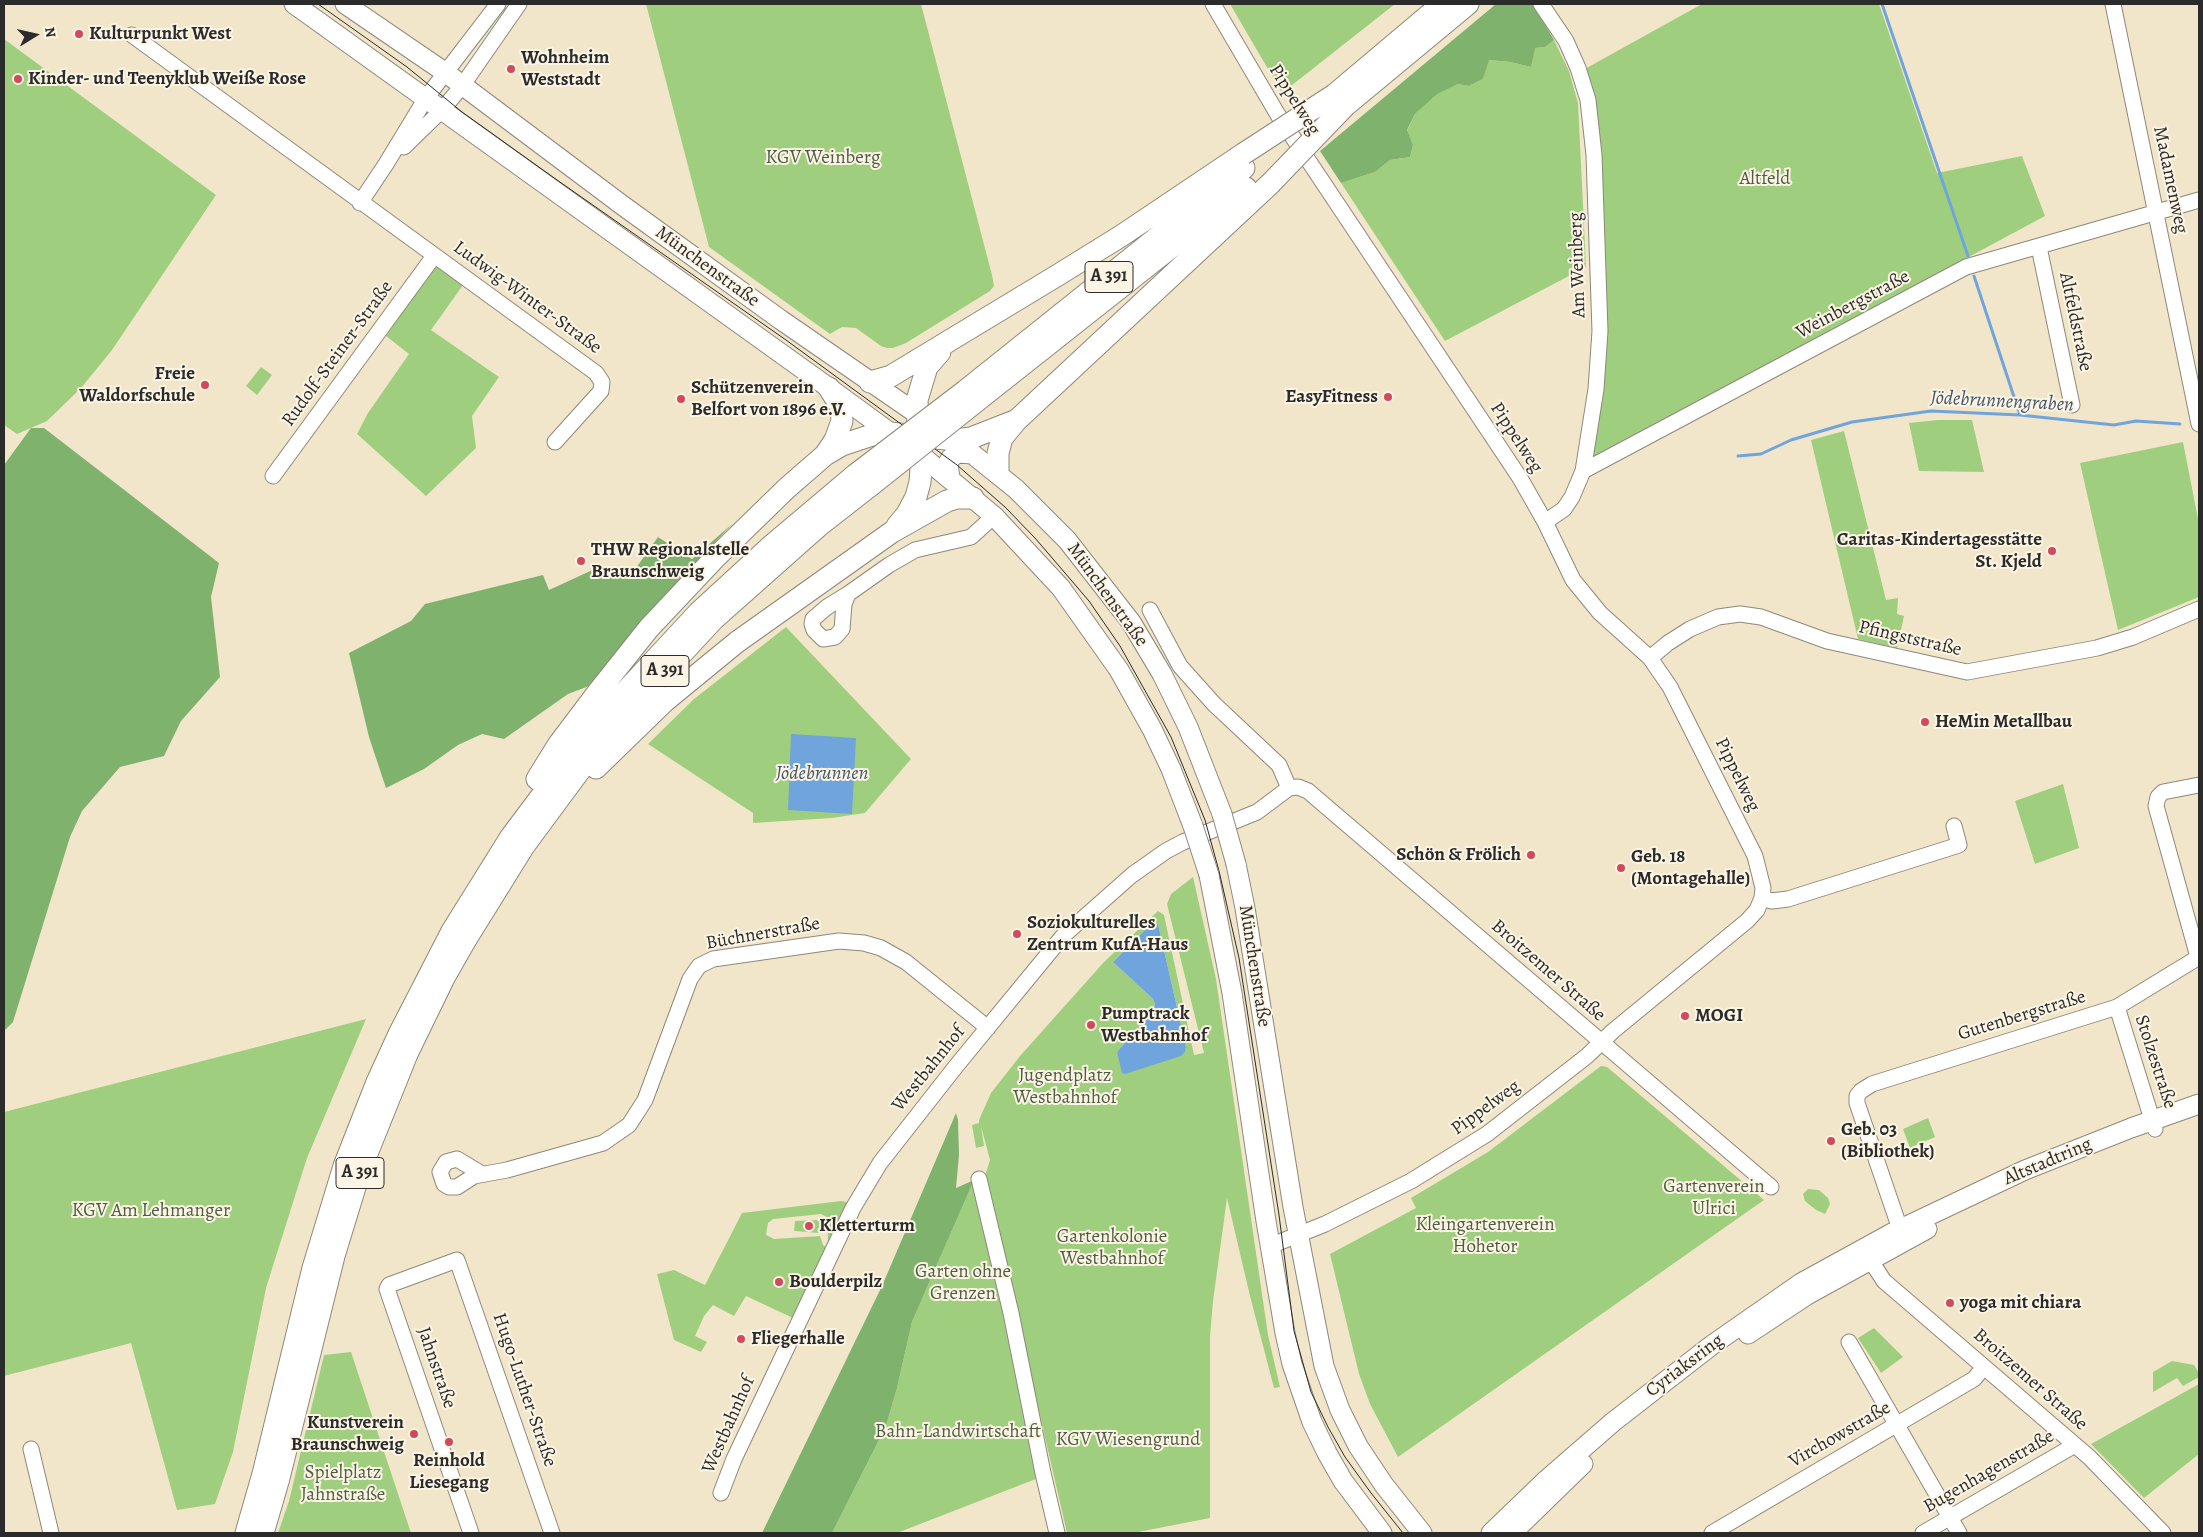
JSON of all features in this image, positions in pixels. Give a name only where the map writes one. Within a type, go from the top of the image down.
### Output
[{"type":"highway","name":"A 391","points":[[246,1533],[263,1474],[314,1268],[344,1166],[377,1082],[399,1034],[452,931],[540,823],[586,762],[649,688],[714,620],[820,525],[862,480],[1257,169],[1339,100],[1442,4]]},
{"type":"highway","name":"A 391","points":[[1339,100],[1468,4]]},
{"type":"highway","points":[[998,473],[998,453],[1002,438],[1017,420],[1257,169],[1339,100]]},
{"type":"highway","points":[[870,382],[891,376],[1121,236],[1257,169]]},
{"type":"highway","points":[[892,532],[907,514],[916,498],[920,482],[922,456],[918,424],[919,392],[927,367],[948,342]]},
{"type":"highway","points":[[825,455],[835,440],[842,420],[841,408],[829,388]]},
{"type":"highway","points":[[489,885],[497,842],[558,745],[649,628],[787,488],[825,455],[862,437],[890,433],[918,424],[955,440],[971,438],[1017,420]]},
{"type":"highway","points":[[489,885],[592,773],[664,701],[737,642],[892,532],[947,501],[957,498],[973,498]]},
{"type":"highway","name":"A 391","points":[[263,1533],[279,1478],[334,1256],[360,1171],[383,1111],[425,1016],[489,885]]},
{"type":"main road","name":"Münchenstraße","points":[[294,4],[922,456],[994,516],[1030,552],[1061,588],[1119,670],[1152,729],[1171,768],[1193,826],[1209,875],[1232,993],[1285,1333],[1305,1405],[1319,1438],[1343,1481],[1382,1533]]},
{"type":"main road","name":"Münchenstraße","points":[[345,4],[446,73],[622,205],[870,382],[918,424]]},
{"type":"main road","name":"Münchenstraße","points":[[955,440],[998,473],[1068,540],[1131,622],[1162,674],[1188,726],[1222,814],[1236,864],[1245,908],[1298,1236],[1322,1360],[1340,1410],[1371,1466],[1422,1533]]},
{"type":"main road","points":[[950,479],[948,463],[951,458],[957,453],[973,454]]},
{"type":"main road","name":"Altstadtring","points":[[1902,1236],[2025,1170],[2154,1124],[2199,1104]]},
{"type":"main road","name":"Altstadtring","points":[[2154,1124],[2199,1114]]},
{"type":"main road","name":"Cyriaksring","points":[[1491,1533],[1544,1482],[1613,1422],[1712,1345],[1790,1289],[1866,1255],[1902,1236]]},
{"type":"main road","name":"Cyriaksring","points":[[1512,1533],[1567,1478],[1713,1358],[1866,1255]]},
{"type":"street","points":[[360,203],[426,98],[498,4]]},
{"type":"street","points":[[386,164],[442,110],[462,86],[519,4]]},
{"type":"street","name":"Pippelweg","points":[[1213,4],[1278,114],[1506,458],[1545,522],[1579,590],[1600,613],[1650,658],[1670,687],[1755,856],[1762,880],[1762,898],[1757,910],[1747,921],[1564,1075],[1466,1149],[1411,1181],[1298,1236],[1270,1246]]},
{"type":"street","name":"Am Weinberg","points":[[1541,4],[1566,41],[1578,68],[1588,100],[1593,137],[1600,331],[1596,389],[1582,471],[1572,497],[1564,509],[1545,522]]},
{"type":"street","name":"Madamenweg","points":[[2113,4],[2199,424]]},
{"type":"street","name":"Ludwig-Winter-Straße","points":[[132,35],[600,377],[602,387],[596,400],[555,442]]},
{"type":"street","name":"Weinbergstraße","points":[[1582,471],[1966,267],[2199,200]]},
{"type":"street","name":"Altfeldstraße","points":[[2038,247],[2072,405]]},
{"type":"street","name":"Rudolf-Steiner-Straße","points":[[273,476],[434,256]]},
{"type":"street","points":[[848,594],[889,565],[915,550],[971,537],[994,516]]},
{"type":"street","name":"Pfingststraße","points":[[1650,658],[1668,643],[1690,629],[1718,617],[1740,614],[1761,617],[1827,641],[1967,672],[2097,648],[2133,637],[2199,609]]},
{"type":"street","points":[[1150,610],[1180,666],[1214,704],[1279,765],[1294,787]]},
{"type":"street","points":[[2199,785],[2163,792],[2158,797],[2156,806],[2199,957]]},
{"type":"street","name":"Westbahnhof","points":[[721,1493],[734,1459],[853,1208],[866,1185],[893,1147],[988,1028],[1063,936],[1132,876],[1159,856],[1183,842],[1218,826],[1257,812],[1294,787]]},
{"type":"street","name":"Broitzemer Straße","points":[[1294,787],[1308,791],[1771,1187]]},
{"type":"street","points":[[1762,898],[1772,901],[1788,898],[1959,845],[1954,826]]},
{"type":"street","name":"Büchnerstraße","points":[[482,1174],[507,1170],[603,1143],[629,1125],[645,1100],[690,978],[699,966],[714,959],[839,942],[864,942],[906,962],[988,1028]]},
{"type":"street","name":"Gutenbergstraße","points":[[1902,1236],[1857,1103],[1857,1096],[1861,1091],[1872,1084],[2117,1007],[2199,957]]},
{"type":"street","name":"Stolzestraße","points":[[2117,1007],[2154,1124]]},
{"type":"street","points":[[979,1178],[1010,1309],[1046,1490],[1057,1533]]},
{"type":"street","name":"Broitzemer Straße","points":[[1866,1255],[1884,1281],[2075,1445],[2163,1533]]},
{"type":"street","name":"Jahnstraße","points":[[458,1260],[389,1285],[387,1289],[471,1533]]},
{"type":"street","name":"Hugo-Luther-Straße","points":[[458,1260],[552,1533]]},
{"type":"street","points":[[1849,1342],[1959,1533]]},
{"type":"street","name":"Virchowstraße","points":[[1712,1533],[1974,1379],[1984,1367]]},
{"type":"street","name":"Bugenhagenstraße","points":[[1923,1533],[2075,1445]]},
{"type":"street","points":[[31,1449],[51,1533]]},
{"type":"green space","name":"KGV Weinberg","points":[[646,4],[921,4],[992,275],[994,286],[990,291],[906,343],[893,348],[887,348],[881,346],[856,328],[842,327],[830,334],[709,247]]},
{"type":"green space","points":[[1230,4],[1395,4],[1282,93]]},
{"type":"green space","points":[[1496,4],[1533,4],[1554,40],[1545,47],[1535,48],[1531,67],[1489,60],[1483,79],[1469,86],[1458,84],[1437,94],[1415,114],[1407,130],[1413,145],[1410,157],[1390,160],[1375,172],[1341,183],[1320,151]]},
{"type":"green space","name":"Altfeld","points":[[1702,4],[1879,4],[1937,173],[2022,156],[2045,216],[1595,458],[1590,454],[1605,329],[1583,70]]},
{"type":"green space","points":[[4,39],[216,195],[112,350],[81,388],[47,421],[17,434],[4,425]]},
{"type":"green space","points":[[1554,40],[1569,71],[1578,103],[1586,267],[1445,341],[1341,183],[1375,172],[1390,160],[1410,157],[1413,145],[1407,131],[1415,114],[1437,93],[1458,84],[1469,86],[1483,79],[1488,60],[1510,62],[1531,67],[1534,48],[1545,47]]},
{"type":"green space","points":[[436,265],[463,285],[431,330],[499,377],[472,416],[476,448],[426,496],[357,434],[368,413],[409,354],[386,336]]},
{"type":"green space","points":[[261,367],[272,375],[257,395],[246,386]]},
{"type":"green space","points":[[1938,420],[1972,420],[1984,472],[1919,471],[1909,423]]},
{"type":"green space","points":[[31,428],[44,428],[219,563],[211,597],[220,677],[181,721],[164,756],[120,767],[82,811],[70,837],[13,1022],[4,1031],[4,465]]},
{"type":"green space","points":[[1844,431],[1886,600],[1898,598],[1897,614],[1904,616],[1897,648],[1858,639],[1811,440]]},
{"type":"green space","points":[[2183,442],[2199,524],[2199,597],[2118,630],[2080,463]]},
{"type":"green space","points":[[732,524],[671,589],[589,686],[568,694],[504,739],[482,734],[458,745],[424,769],[386,788],[369,737],[349,653],[411,621],[425,604],[543,575],[549,590],[599,567],[631,575],[658,537],[692,559]]},
{"type":"green space","points":[[786,627],[911,759],[865,813],[832,818],[753,823],[753,813],[648,744],[694,699]]},
{"type":"green space","points":[[2063,784],[2079,848],[2035,864],[2015,801]]},
{"type":"green space","points":[[1193,877],[1216,979],[1268,1335],[1280,1387],[1274,1388],[1227,1198],[1210,1337],[1210,1518],[1133,1533],[1067,1533],[985,1176],[990,1160],[981,1126],[984,1146],[976,1148],[972,1125],[979,1123],[991,1093],[1020,1056],[1104,962],[1158,911],[1164,915],[1194,1055],[1204,1053],[1167,904],[1171,894]],"holes":[[[1154,921],[1158,924],[1186,1047],[1185,1052],[1123,1073],[1117,1052],[1154,1009],[1155,1004],[1153,999],[1113,962]]]},
{"type":"green space","name":"KGV Am Lehmanger","points":[[366,1019],[307,1158],[266,1288],[233,1452],[215,1504],[177,1510],[131,1343],[4,1376],[4,1112]]},
{"type":"green space","name":"Kleingartenverein Hohetor","points":[[1601,1066],[1607,1067],[1764,1200],[1398,1457],[1370,1404],[1359,1374],[1330,1254],[1416,1208],[1411,1198],[1488,1152]]},
{"type":"green space","points":[[956,1113],[959,1155],[956,1188],[974,1180],[912,1322],[886,1426],[832,1533],[762,1533],[882,1286]]},
{"type":"green space","points":[[1928,1118],[1935,1137],[1910,1148],[1903,1129]]},
{"type":"green space","name":"Bahn-Landwirtschaft","points":[[974,1180],[1041,1477],[897,1533],[832,1533],[886,1426],[912,1322]]},
{"type":"green space","points":[[1808,1189],[1819,1190],[1828,1198],[1830,1204],[1825,1214],[1816,1210],[1805,1201],[1803,1194]]},
{"type":"green space","points":[[841,1201],[847,1202],[848,1207],[793,1318],[746,1296],[734,1316],[713,1305],[704,1316],[695,1336],[707,1342],[701,1352],[674,1340],[657,1274],[674,1270],[705,1285],[742,1213]],"holes":[[[821,1214],[827,1217],[828,1241],[826,1247],[823,1245],[820,1236],[774,1239],[766,1235],[768,1223],[773,1219]]]},
{"type":"green space","name":"Kletterturm","points":[[817,1220],[822,1223],[823,1228],[819,1233],[794,1231],[795,1221]]},
{"type":"green space","points":[[1874,1328],[1903,1357],[1881,1373],[1858,1338]]},
{"type":"green space","name":"Spielplatz Jahnstraße","points":[[351,1352],[411,1533],[278,1533],[289,1501],[324,1355]]},
{"type":"green space","points":[[2172,1361],[2194,1365],[2199,1373],[2199,1377],[2183,1386],[2177,1378],[2153,1392],[2153,1372]]},
{"type":"green space","points":[[2199,1384],[2199,1454],[2144,1498],[2091,1444]]},
{"type":"water","name":"Jödebrunnen","points":[[791,734],[856,738],[852,814],[788,810]]},
{"type":"water","points":[[1154,921],[1158,924],[1186,1047],[1185,1052],[1181,1056],[1125,1074],[1122,1073],[1117,1052],[1154,1009],[1155,1004],[1153,999],[1113,962]]},
{"type":"waterway","points":[[1882,4],[1968,256]]},
{"type":"waterway","points":[[1974,276],[2020,415]]},
{"type":"waterway","name":"Jödebrunnengraben","points":[[1738,456],[1761,454],[1791,440],[1852,422],[1931,411],[2020,415],[2114,425],[2136,421],[2180,424]]},
{"type":"tram line","points":[[318,4],[407,67],[462,112],[786,340],[957,465],[1005,507],[1035,538],[1089,601],[1120,646],[1171,737],[1205,820],[1239,958],[1279,1215],[1294,1331],[1311,1392],[1345,1457],[1403,1533]]},
{"type":"place","name":"Kulturpunkt West","points":[[79,34]]},
{"type":"place","name":"Wohnheim Weststadt","points":[[511,69]]},
{"type":"place","name":"Kinder- und Teenyklub Weiße Rose","points":[[18,79]]},
{"type":"place","name":"Freie Waldorfschule","points":[[205,385]]},
{"type":"place","name":"EasyFitness","points":[[1388,397]]},
{"type":"place","name":"Schützenverein Belfort von 1896 e.V.","points":[[681,399]]},
{"type":"place","name":"Caritas-Kindertagesstätte St. Kjeld","points":[[2052,551]]},
{"type":"place","name":"THW Regionalstelle Braunschweig","points":[[581,561]]},
{"type":"place","name":"HeMin Metallbau","points":[[1925,722]]},
{"type":"place","name":"Schön & Frölich","points":[[1531,855]]},
{"type":"place","name":"Geb. 18 (Montagehalle)","points":[[1621,868]]},
{"type":"place","name":"Soziokulturelles Zentrum KufA-Haus","points":[[1017,934]]},
{"type":"place","name":"MOGI","points":[[1685,1016]]},
{"type":"place","name":"Pumptrack Westbahnhof","points":[[1091,1025]]},
{"type":"place","name":"Geb. 03 (Bibliothek)","points":[[1831,1141]]},
{"type":"place","name":"Kletterturm","points":[[809,1226]]},
{"type":"place","name":"Boulderpilz","points":[[779,1282]]},
{"type":"place","name":"yoga mit chiara","points":[[1950,1303]]},
{"type":"place","name":"Fliegerhalle","points":[[741,1339]]},
{"type":"place","name":"Kunstverein Braunschweig","points":[[414,1434]]},
{"type":"place","name":"Reinhold Liesegang","points":[[449,1442]]},
{"type":"park label","name":"Jugendplatz Westbahnhof","points":[[1065,1087]]},
{"type":"park label","name":"Gartenverein Ulrici","points":[[1714,1198]]},
{"type":"park label","name":"Gartenkolonie Westbahnhof","points":[[1112,1248]]},
{"type":"park label","name":"Garten ohne Grenzen","points":[[963,1283]]},
{"type":"park label","name":"KGV Wiesengrund","points":[[1128,1440]]}]
